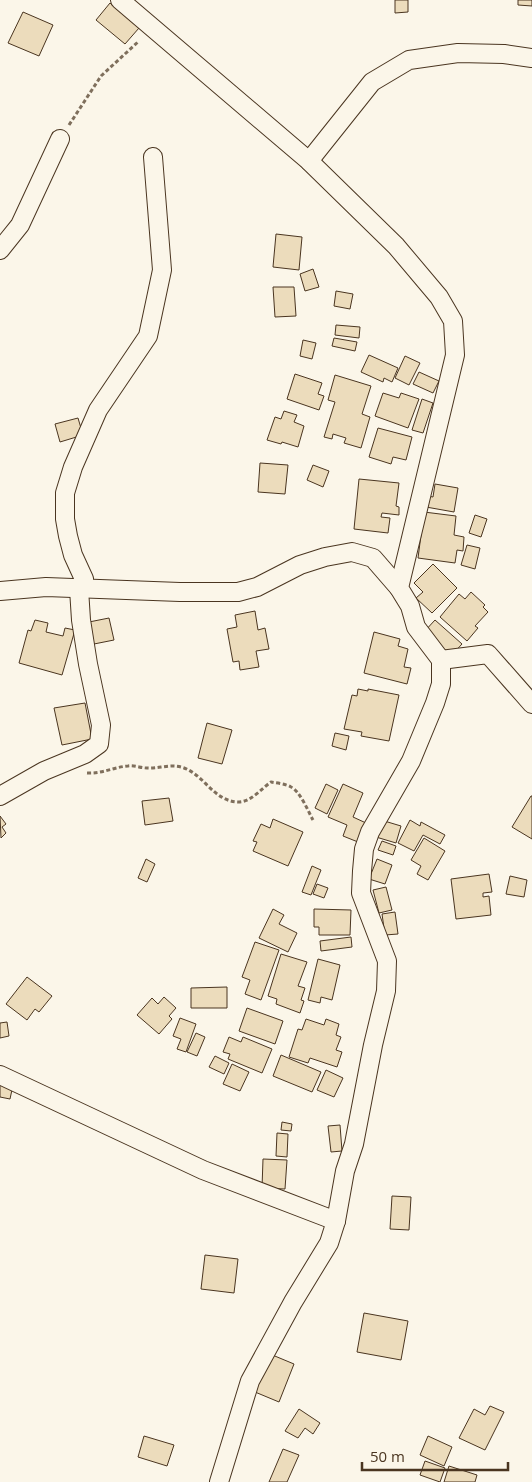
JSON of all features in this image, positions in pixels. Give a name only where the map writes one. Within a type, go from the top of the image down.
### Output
[{"type":"street","points":[[120,0],[309,161],[396,246],[439,297],[453,321],[455,355],[399,588]]},
{"type":"street","points":[[309,161],[372,82],[409,60],[458,53],[504,54],[532,58]]},
{"type":"street","points":[[0,250],[20,224],[60,138]]},
{"type":"street","points":[[0,796],[44,771],[85,754],[99,744],[100,725],[81,620],[79,589],[84,579],[73,555],[68,536],[65,518],[65,493],[73,467],[98,410],[148,336],[162,270],[153,157]]},
{"type":"street","points":[[0,591],[46,587],[180,592],[238,592],[258,587],[300,565],[325,557],[352,552],[374,558],[399,588],[410,606],[416,628],[441,660],[441,684],[435,703],[411,761],[370,832],[364,848],[362,893],[387,961],[386,991],[354,1144],[345,1171],[336,1221],[329,1242],[293,1302],[250,1381],[219,1482]]},
{"type":"street","points":[[441,660],[488,654],[532,704]]},
{"type":"street","points":[[0,1075],[202,1170],[336,1221]]},
{"type":"path","points":[[60,138],[101,76],[153,28]]},
{"type":"path","points":[[79,773],[97,774],[129,766],[148,769],[165,766],[182,767],[196,774],[214,792],[227,799],[240,802],[250,799],[271,782],[278,783],[292,787],[313,820]]},
{"type":"building","points":[[395,0],[408,0],[408,12],[395,13]]},
{"type":"building","points":[[518,0],[532,0],[532,6],[518,5]]},
{"type":"building","points":[[110,3],[139,28],[125,44],[96,20]]},
{"type":"building","points":[[23,12],[53,25],[39,56],[8,43]]},
{"type":"building","points":[[276,234],[302,237],[299,270],[273,267]]},
{"type":"building","points":[[313,269],[319,287],[305,291],[300,274]]},
{"type":"building","points":[[273,287],[294,287],[296,316],[275,317]]},
{"type":"building","points":[[336,291],[353,294],[350,309],[334,306]]},
{"type":"building","points":[[336,325],[360,327],[359,338],[335,335]]},
{"type":"building","points":[[334,338],[357,342],[355,351],[332,346]]},
{"type":"building","points":[[303,340],[316,343],[312,359],[300,356]]},
{"type":"building","points":[[369,355],[398,368],[392,382],[384,378],[383,382],[361,372]]},
{"type":"building","points":[[405,356],[420,363],[409,385],[395,378]]},
{"type":"building","points":[[419,372],[439,381],[433,393],[413,384]]},
{"type":"building","points":[[295,374],[322,383],[318,394],[324,396],[319,410],[287,399]]},
{"type":"building","points":[[335,375],[371,386],[362,414],[370,417],[361,448],[344,443],[346,438],[333,434],[332,439],[324,437],[335,402],[328,400]]},
{"type":"building","points":[[383,393],[399,398],[401,393],[419,399],[408,428],[375,416]]},
{"type":"building","points":[[422,399],[433,403],[423,433],[412,430]]},
{"type":"building","points":[[284,411],[297,415],[294,422],[304,426],[298,447],[267,440],[275,417],[281,419]]},
{"type":"building","points":[[78,418],[83,435],[60,442],[55,424]]},
{"type":"building","points":[[378,428],[412,437],[406,460],[393,457],[391,464],[369,457]]},
{"type":"building","points":[[260,463],[288,465],[285,494],[258,492]]},
{"type":"building","points":[[313,465],[329,471],[323,487],[307,480]]},
{"type":"building","points":[[359,479],[399,483],[396,506],[399,507],[399,515],[382,513],[381,517],[390,518],[388,533],[354,529]]},
{"type":"building","points":[[435,484],[458,488],[454,512],[426,507],[428,496],[433,497]]},
{"type":"building","points":[[424,512],[456,516],[454,535],[464,537],[463,551],[457,550],[455,563],[418,558]]},
{"type":"building","points":[[475,515],[487,519],[481,537],[469,533]]},
{"type":"building","points":[[467,545],[480,548],[475,569],[461,565]]},
{"type":"building","points":[[433,564],[457,588],[432,613],[416,598],[423,592],[414,583]]},
{"type":"building","points":[[471,592],[485,605],[483,607],[488,612],[475,626],[478,628],[467,641],[440,617],[459,594],[465,599]]},
{"type":"building","points":[[255,611],[258,630],[265,628],[269,649],[256,651],[259,667],[240,670],[239,661],[233,662],[227,629],[237,627],[235,615]]},
{"type":"building","points":[[109,618],[114,640],[89,645],[84,623]]},
{"type":"building","points":[[35,620],[48,623],[46,632],[63,636],[65,628],[75,630],[62,675],[19,663],[28,630],[31,631]]},
{"type":"building","points":[[435,620],[462,644],[450,657],[423,633]]},
{"type":"building","points":[[374,632],[400,639],[398,646],[408,649],[404,667],[411,668],[407,684],[364,673]]},
{"type":"building","points":[[358,689],[399,695],[389,741],[361,736],[362,732],[344,729],[352,695],[357,696]]},
{"type":"building","points":[[85,703],[92,739],[62,745],[54,708]]},
{"type":"building","points":[[207,723],[232,730],[222,764],[198,758]]},
{"type":"building","points":[[335,733],[349,736],[346,750],[332,746]]},
{"type":"building","points":[[326,784],[338,790],[327,814],[315,808]]},
{"type":"building","points":[[343,784],[363,793],[353,817],[366,823],[358,842],[343,836],[347,825],[328,817]]},
{"type":"building","points":[[532,796],[532,839],[512,827]]},
{"type":"building","points":[[169,798],[173,821],[145,825],[142,801]]},
{"type":"building","points":[[0,816],[6,824],[2,827],[6,833],[1,838]]},
{"type":"building","points":[[273,819],[303,832],[288,866],[253,851],[257,842],[253,841],[261,824],[270,828]]},
{"type":"building","points":[[381,820],[401,826],[396,843],[376,837]]},
{"type":"building","points":[[410,820],[420,826],[421,822],[445,835],[440,844],[423,835],[414,851],[398,843]]},
{"type":"building","points":[[424,838],[445,851],[428,880],[417,874],[421,866],[411,860]]},
{"type":"building","points":[[382,841],[396,846],[393,855],[378,850]]},
{"type":"building","points":[[146,859],[155,864],[147,882],[138,878]]},
{"type":"building","points":[[377,859],[392,865],[385,884],[369,879]]},
{"type":"building","points":[[312,866],[321,870],[311,895],[302,892]]},
{"type":"building","points":[[489,874],[492,892],[483,893],[483,897],[489,896],[491,915],[456,919],[451,879]]},
{"type":"building","points":[[510,876],[527,880],[524,897],[506,894]]},
{"type":"building","points":[[317,884],[328,888],[324,898],[313,894]]},
{"type":"building","points":[[386,887],[392,910],[379,913],[373,890]]},
{"type":"building","points":[[273,909],[284,915],[279,924],[297,933],[288,952],[259,938]]},
{"type":"building","points":[[314,909],[351,910],[350,935],[319,935],[319,927],[314,927]]},
{"type":"building","points":[[395,912],[398,934],[385,935],[382,914]]},
{"type":"building","points":[[351,937],[352,947],[321,951],[320,941]]},
{"type":"building","points":[[255,942],[279,950],[261,1000],[245,994],[250,980],[242,977]]},
{"type":"building","points":[[281,954],[307,962],[298,986],[305,988],[301,1000],[304,1001],[300,1013],[276,1004],[277,999],[268,996]]},
{"type":"building","points":[[318,959],[340,965],[332,1000],[321,997],[320,1003],[308,1000]]},
{"type":"building","points":[[27,977],[52,996],[39,1012],[35,1009],[27,1020],[6,1004]]},
{"type":"building","points":[[227,987],[227,1008],[191,1008],[191,988]]},
{"type":"building","points":[[164,997],[176,1008],[169,1016],[172,1019],[159,1034],[137,1015],[152,998],[158,1004]]},
{"type":"building","points":[[247,1008],[283,1021],[275,1044],[239,1031]]},
{"type":"building","points":[[180,1018],[196,1024],[186,1052],[177,1049],[181,1039],[173,1036]]},
{"type":"building","points":[[306,1019],[324,1025],[326,1019],[339,1024],[336,1035],[341,1037],[336,1050],[342,1052],[337,1067],[310,1058],[308,1063],[289,1057],[298,1029],[302,1030]]},
{"type":"building","points":[[7,1022],[9,1036],[0,1038],[0,1023]]},
{"type":"building","points":[[196,1033],[205,1037],[197,1056],[187,1052]]},
{"type":"building","points":[[229,1037],[241,1042],[243,1037],[272,1049],[262,1073],[228,1059],[230,1054],[223,1052]]},
{"type":"building","points":[[281,1055],[321,1072],[312,1092],[273,1076]]},
{"type":"building","points":[[215,1056],[229,1063],[224,1074],[209,1067]]},
{"type":"building","points":[[232,1064],[249,1072],[240,1091],[223,1084]]},
{"type":"building","points":[[326,1070],[343,1078],[334,1097],[317,1090]]},
{"type":"building","points":[[0,1082],[13,1085],[10,1099],[0,1097]]},
{"type":"building","points":[[282,1122],[292,1124],[291,1131],[281,1130]]},
{"type":"building","points":[[340,1125],[342,1151],[331,1152],[328,1126]]},
{"type":"building","points":[[277,1133],[288,1134],[287,1157],[276,1156]]},
{"type":"building","points":[[263,1159],[287,1160],[285,1189],[262,1188]]},
{"type":"building","points":[[392,1196],[411,1197],[409,1230],[390,1229]]},
{"type":"building","points":[[205,1255],[238,1259],[234,1293],[201,1289]]},
{"type":"building","points":[[364,1313],[408,1321],[401,1360],[357,1352]]},
{"type":"building","points":[[270,1354],[294,1364],[279,1402],[255,1392]]},
{"type":"building","points":[[490,1406],[504,1412],[485,1450],[459,1438],[474,1409],[485,1415]]},
{"type":"building","points":[[299,1409],[320,1423],[313,1434],[305,1428],[298,1438],[285,1431]]},
{"type":"building","points":[[144,1436],[174,1445],[167,1466],[138,1457]]},
{"type":"building","points":[[428,1436],[452,1447],[444,1466],[420,1455]]},
{"type":"building","points":[[283,1449],[299,1455],[287,1482],[269,1482]]},
{"type":"building","points":[[425,1461],[445,1468],[440,1482],[420,1475]]},
{"type":"building","points":[[449,1466],[477,1475],[475,1482],[444,1482]]}]
